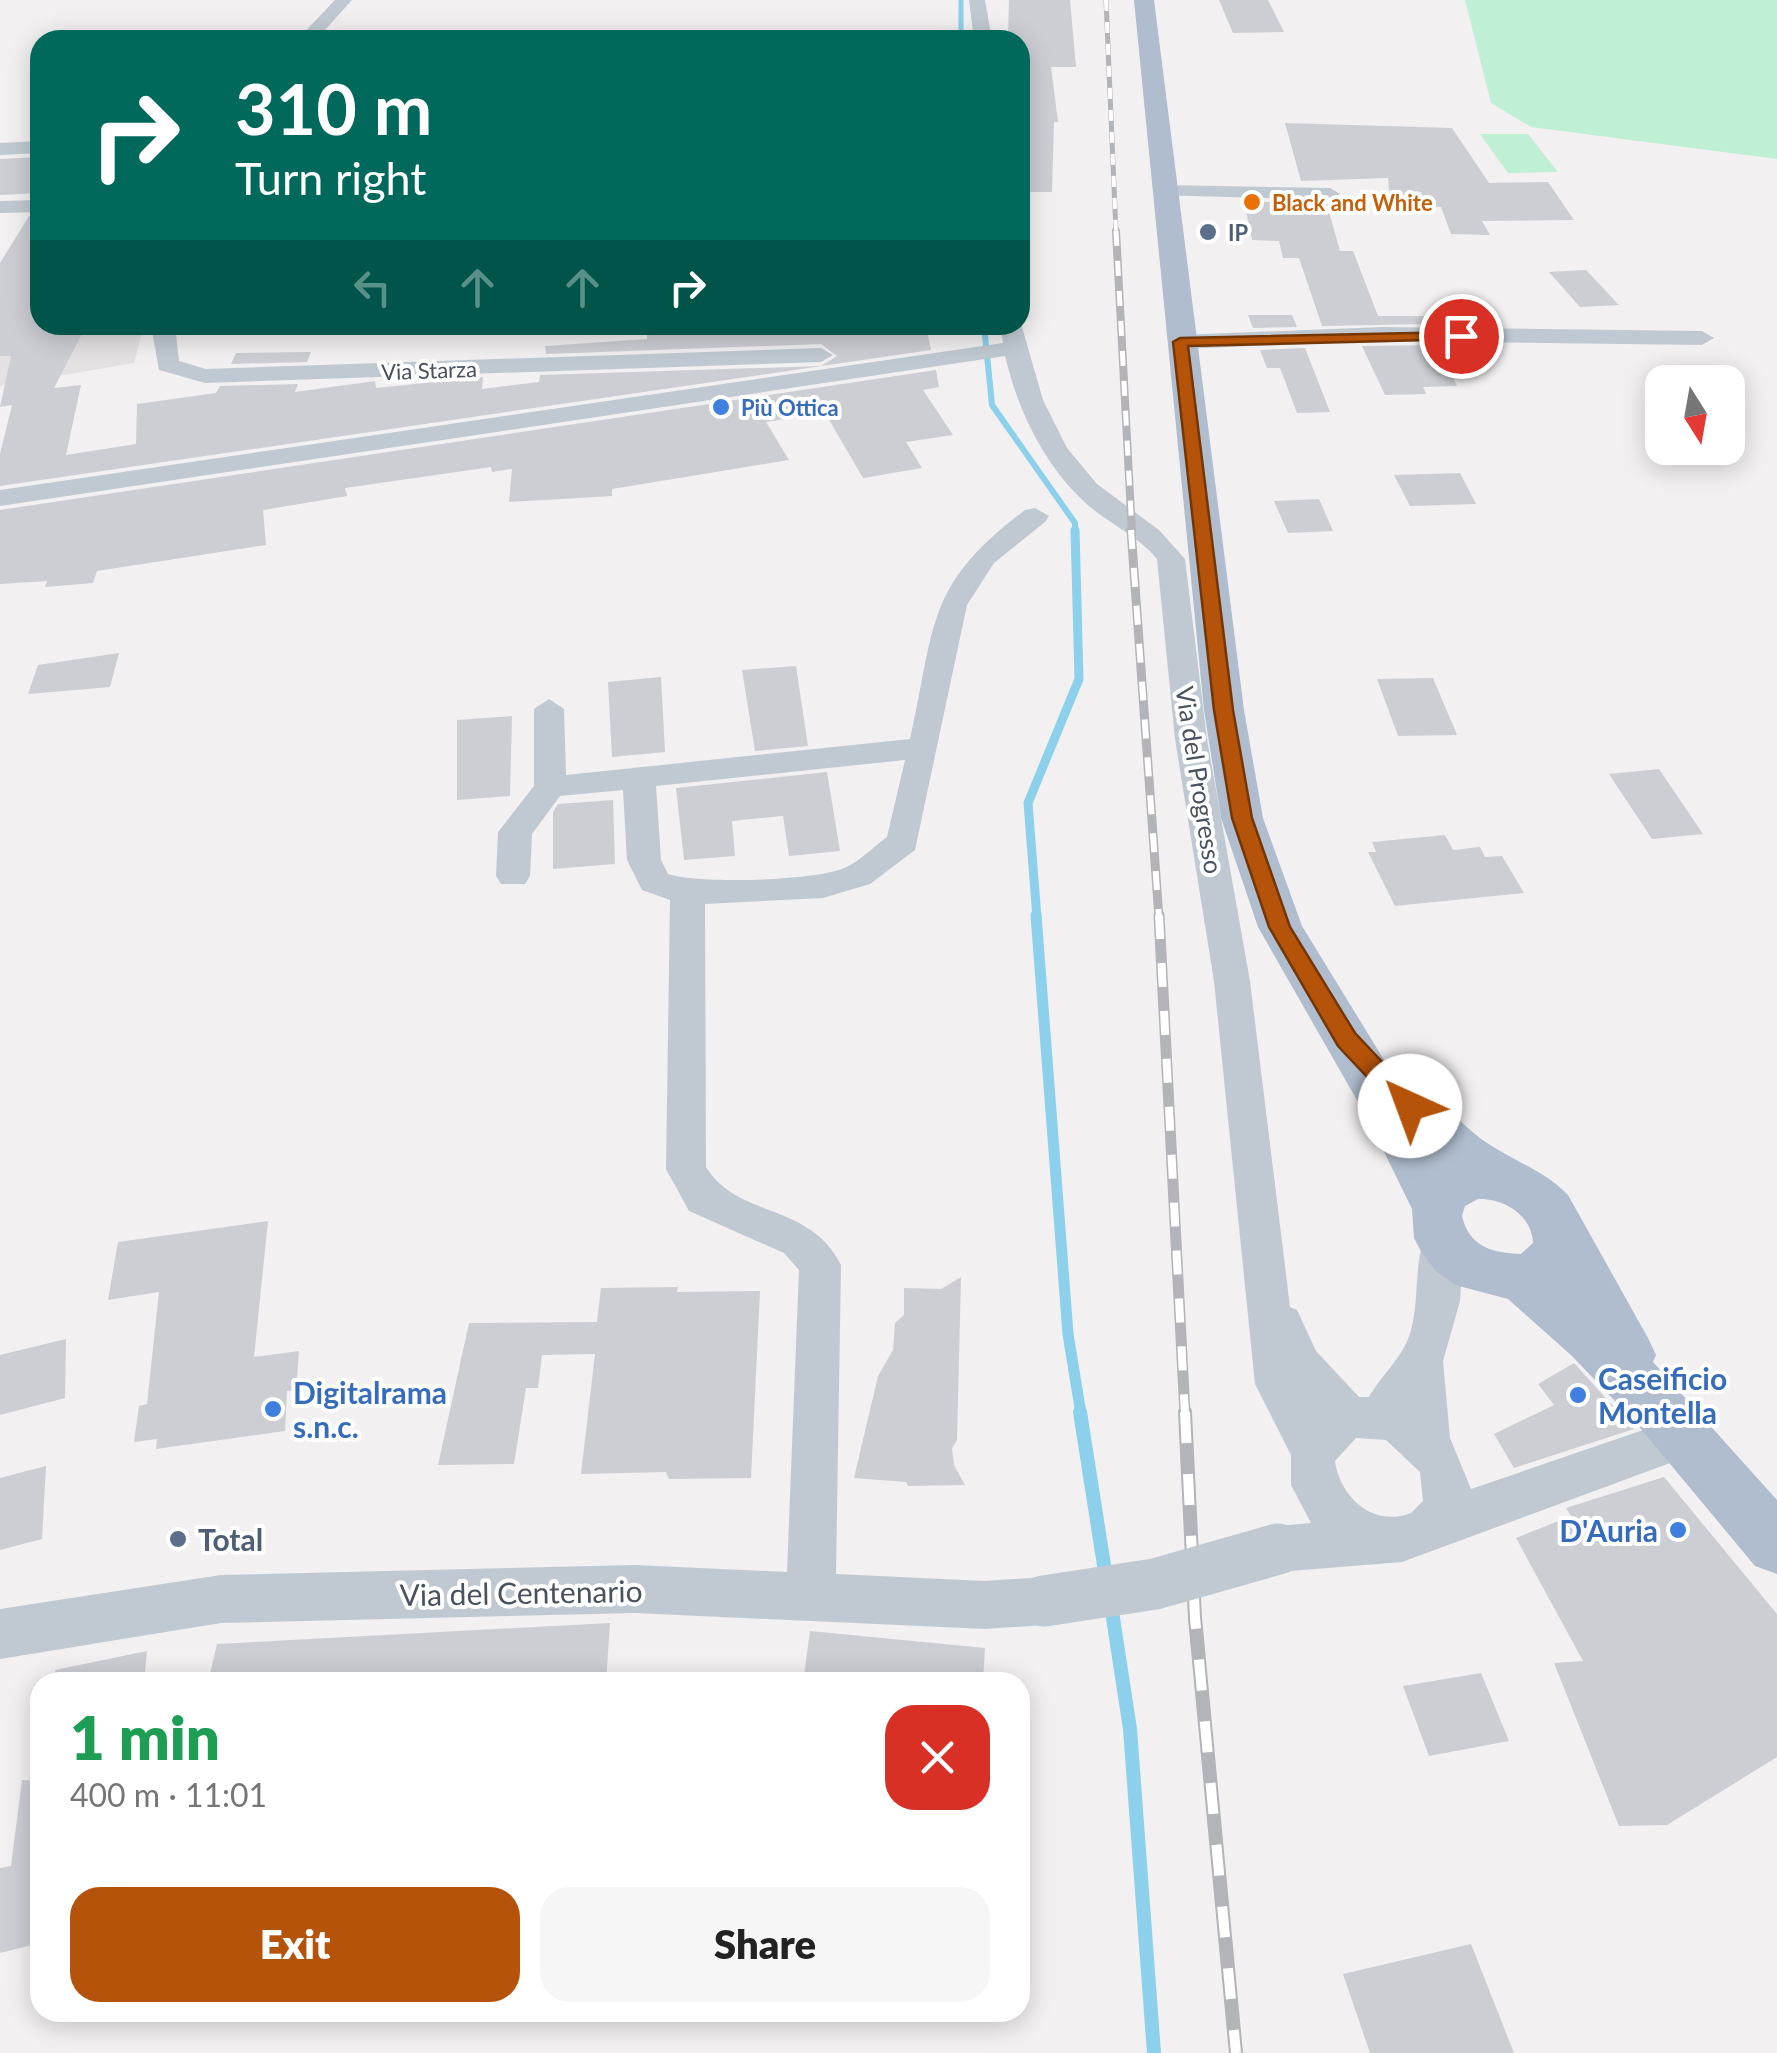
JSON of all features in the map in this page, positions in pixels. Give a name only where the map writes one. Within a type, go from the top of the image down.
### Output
[{"type":"main road","points":[[1144,0],[1224,710],[1242,818],[1280,927],[1346,1040],[1439,1223],[1465,1264],[1509,1278],[1558,1307],[1667,1417],[1777,1546]]},
{"type":"main road","points":[[1346,1040],[1460,1151],[1507,1182],[1528,1190],[1556,1220],[1667,1417]]},
{"type":"main road","points":[[1439,1223],[1455,1184],[1471,1179],[1507,1182]]},
{"type":"main road","points":[[1509,1278],[1552,1264],[1561,1236],[1556,1220]]},
{"type":"street","points":[[316,30],[344,0]]},
{"type":"street","points":[[977,0],[981,30]]},
{"type":"street","points":[[0,149],[30,148]]},
{"type":"street","points":[[1163,191],[1330,194]]},
{"type":"street","points":[[0,206],[30,206]]},
{"type":"street","points":[[1180,342],[1383,334],[1702,338]]},
{"type":"street","name":"Via Starza","points":[[163,335],[167,365],[205,376],[733,358],[890,355],[914,362]]},
{"type":"street","points":[[732,335],[733,358]]},
{"type":"street","points":[[0,498],[972,354],[1009,341]]},
{"type":"street","name":"Via del Progresso","points":[[1009,341],[1036,412],[1063,458],[1088,490],[1143,528],[1171,559],[1191,739],[1232,982],[1278,1384],[1314,1470]]},
{"type":"street","points":[[639,778],[644,860],[654,882],[688,894],[822,886],[858,876],[903,842],[944,649],[946,618],[956,589],[992,548],[1035,516]]},
{"type":"street","points":[[513,876],[515,832],[550,787],[549,709]]},
{"type":"street","points":[[550,787],[920,748]]},
{"type":"street","points":[[688,894],[686,1169],[704,1199],[800,1241],[820,1265],[811,1595]]},
{"type":"street","points":[[1427,1443],[1429,1341],[1439,1223]]},
{"type":"street","points":[[1278,1549],[1314,1470],[1320,1436],[1365,1418],[1389,1401],[1429,1341],[1509,1278]]},
{"type":"street","name":"Via del Progresso","points":[[1270,1293],[1300,1364],[1365,1418]]},
{"type":"street","name":"Via del Centenario","points":[[0,1634],[221,1598],[635,1589],[985,1605],[1044,1601],[1155,1584],[1278,1549],[1418,1532],[1667,1417]]},
{"type":"street","points":[[1314,1470],[1341,1522],[1360,1533],[1418,1532],[1448,1494],[1439,1458],[1427,1443],[1365,1418]]},
{"type":"shaded area","points":[[0,265],[30,310],[30,335],[141,335],[134,363],[0,386]]},
{"type":"green space","points":[[1465,0],[1777,0],[1777,159],[1531,127],[1491,103]]},
{"type":"green space","points":[[1480,134],[1528,134],[1558,172],[1508,173]]},
{"type":"building","points":[[1009,0],[1070,0],[1076,67],[1051,67],[1058,122],[1054,122],[1052,192],[1030,192],[1030,30],[1008,30]]},
{"type":"building","points":[[1219,0],[1268,0],[1284,32],[1233,33]]},
{"type":"building","points":[[1285,123],[1452,128],[1489,183],[1548,182],[1574,220],[1482,221],[1490,235],[1451,234],[1441,207],[1390,204],[1388,178],[1301,181]]},
{"type":"building","points":[[30,158],[30,194],[0,195],[0,159]]},
{"type":"building","points":[[1244,201],[1327,204],[1340,251],[1353,251],[1378,316],[1424,316],[1428,324],[1322,326],[1299,258],[1283,258],[1279,241],[1252,240]]},
{"type":"building","points":[[30,216],[30,335],[81,335],[54,388],[81,385],[66,455],[136,444],[137,404],[216,393],[220,386],[298,384],[295,392],[375,381],[376,388],[483,377],[482,389],[539,382],[540,375],[821,366],[837,356],[821,344],[546,354],[545,346],[647,339],[647,335],[928,335],[931,350],[0,486],[0,454],[12,405],[0,407],[11,356],[0,356],[0,263]]},
{"type":"building","points":[[1586,270],[1619,305],[1580,307],[1549,272]]},
{"type":"building","points":[[1248,315],[1292,315],[1297,327],[1253,328]]},
{"type":"building","points":[[1438,345],[1457,386],[1423,387],[1426,394],[1385,395],[1362,346]]},
{"type":"building","points":[[1305,348],[1330,412],[1297,413],[1280,368],[1267,368],[1260,350]]},
{"type":"building","points":[[311,352],[307,362],[231,364],[236,353]]},
{"type":"building","points":[[936,370],[939,387],[923,390],[953,435],[906,442],[922,468],[863,478],[825,413],[766,422],[789,460],[612,489],[612,496],[509,502],[512,469],[492,472],[491,467],[345,488],[347,496],[263,510],[266,545],[97,571],[93,583],[45,587],[47,581],[0,584],[0,510]]},
{"type":"building","points":[[1460,473],[1476,504],[1410,506],[1394,475]]},
{"type":"building","points":[[1319,499],[1333,531],[1288,533],[1274,501]]},
{"type":"building","points":[[119,653],[110,687],[28,694],[38,665]]},
{"type":"building","points":[[796,666],[808,746],[755,751],[742,670]]},
{"type":"building","points":[[661,677],[665,752],[612,757],[608,682]]},
{"type":"building","points":[[1433,678],[1457,735],[1398,736],[1377,679]]},
{"type":"building","points":[[512,716],[510,796],[457,800],[457,720]]},
{"type":"building","points":[[1659,769],[1703,834],[1652,839],[1609,774]]},
{"type":"building","points":[[827,772],[840,851],[789,856],[783,816],[732,821],[735,856],[684,860],[676,788]]},
{"type":"building","points":[[613,800],[615,864],[553,869],[553,812],[558,804]]},
{"type":"building","points":[[1445,835],[1453,850],[1480,847],[1485,857],[1502,856],[1524,893],[1395,906],[1368,852],[1376,852],[1372,842]]},
{"type":"building","points":[[268,1221],[254,1357],[299,1351],[296,1390],[287,1391],[285,1431],[156,1449],[157,1439],[134,1442],[139,1406],[147,1404],[159,1292],[108,1300],[118,1242]]},
{"type":"building","points":[[961,1277],[957,1440],[952,1448],[954,1465],[965,1485],[908,1486],[906,1482],[854,1478],[878,1376],[893,1350],[895,1323],[904,1315],[904,1288],[941,1289]]},
{"type":"building","points":[[678,1287],[677,1292],[760,1291],[751,1478],[669,1479],[666,1472],[581,1474],[595,1354],[542,1355],[538,1388],[526,1388],[514,1464],[438,1465],[469,1323],[597,1322],[601,1288]]},
{"type":"building","points":[[66,1339],[65,1398],[0,1415],[0,1355]]},
{"type":"building","points":[[1574,1363],[1634,1429],[1514,1468],[1494,1434],[1554,1405],[1538,1384]]},
{"type":"building","points":[[46,1466],[42,1539],[0,1550],[0,1478]]},
{"type":"building","points":[[1664,1477],[1777,1614],[1777,1757],[1667,1825],[1619,1826],[1554,1663],[1583,1661],[1516,1538],[1571,1516],[1566,1508]]},
{"type":"building","points":[[610,1623],[607,1672],[210,1672],[217,1644]]},
{"type":"building","points":[[810,1631],[985,1648],[984,1672],[804,1672]]},
{"type":"building","points":[[147,1651],[145,1672],[55,1670]]},
{"type":"building","points":[[1481,1673],[1509,1741],[1429,1756],[1403,1686]]},
{"type":"building","points":[[22,1780],[30,1780],[30,1946],[0,1953],[0,1868],[11,1866]]},
{"type":"building","points":[[1471,1944],[1514,2053],[1370,2053],[1343,1974]]},
{"type":"waterway","points":[[961,0],[961,30]]},
{"type":"waterway","points":[[985,335],[992,405],[1075,523],[1075,530]]},
{"type":"waterway","points":[[1037,918],[1028,803],[1079,679],[1075,530]]},
{"type":"waterway","points":[[1036,915],[1068,1334],[1081,1414]]},
{"type":"waterway","points":[[1080,1412],[1106,1578]]},
{"type":"waterway","points":[[1111,1605],[1130,1729],[1154,2053]]},
{"type":"railway","points":[[1106,0],[1116,233]]},
{"type":"railway","points":[[1116,231],[1132,533]]},
{"type":"railway","points":[[1131,530],[1159,918]]},
{"type":"railway","points":[[1159,915],[1185,1414]]},
{"type":"railway","points":[[1185,1412],[1195,1618],[1236,2053]]},
{"type":"place","name":"Black and White","points":[[1252,202]]},
{"type":"place","name":"IP","points":[[1208,232]]},
{"type":"place","name":"Più Ottica","points":[[721,407]]},
{"type":"place","name":"Caseificio Montella","points":[[1578,1395]]},
{"type":"place","name":"Digitalrama s.n.c.","points":[[273,1409]]},
{"type":"place","name":"D'Auria","points":[[1678,1530]]},
{"type":"place","name":"Total","points":[[178,1539]]},
{"type":"route","points":[[1410,1106],[1346,1040],[1280,927],[1242,818],[1224,710],[1180,342],[1383,334],[1461,336]]}]
